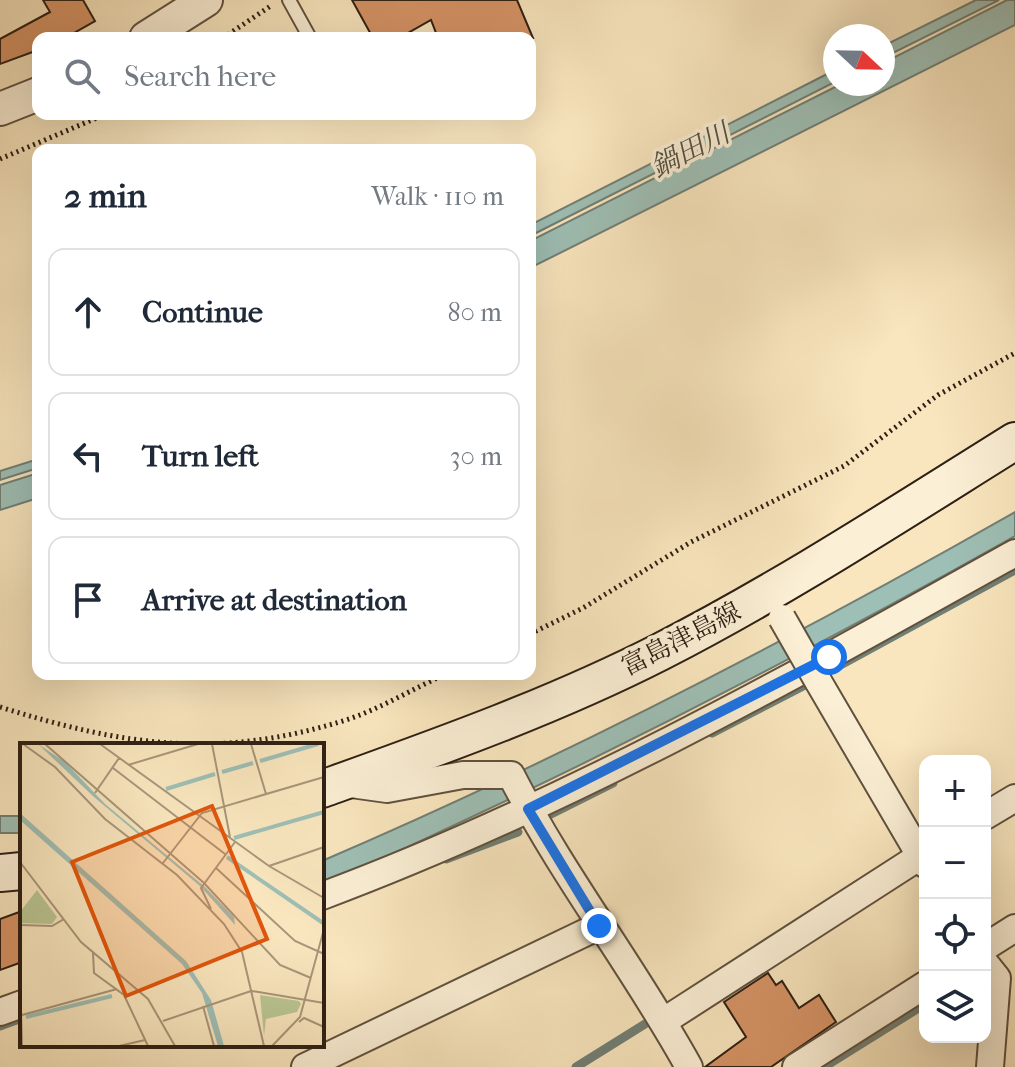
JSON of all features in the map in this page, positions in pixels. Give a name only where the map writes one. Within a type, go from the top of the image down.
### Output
[{"type":"main road","name":"富島津島線","points":[[331,786],[546,704],[775,606],[1015,441]]},
{"type":"main road","points":[[0,873],[20,871]]},
{"type":"street","points":[[155,32],[206,0]]},
{"type":"street","points":[[0,109],[32,96]]},
{"type":"street","points":[[324,895],[526,804],[829,657],[1015,553]]},
{"type":"street","points":[[775,606],[919,851]]},
{"type":"street","points":[[331,786],[387,789],[463,775],[511,775],[599,926],[664,1021],[689,1067]]},
{"type":"street","points":[[991,812],[1015,798]]},
{"type":"street","points":[[664,1021],[919,861]]},
{"type":"street","points":[[305,1067],[599,926]]},
{"type":"street","points":[[991,943],[1015,928]]},
{"type":"street","points":[[990,1067],[997,978],[991,970]]},
{"type":"street","points":[[796,1067],[919,989]]},
{"type":"street","points":[[0,1012],[20,1005]]},
{"type":"lane","points":[[289,0],[307,32]]},
{"type":"path","points":[[232,32],[280,0]]},
{"type":"path","points":[[35,144],[92,120]]},
{"type":"path","points":[[0,159],[32,145]]},
{"type":"path","points":[[536,631],[583,608],[691,542],[844,466],[938,395],[1015,353]]},
{"type":"path","points":[[247,743],[350,719],[433,680]]},
{"type":"path","points":[[0,707],[109,738],[145,743]]},
{"type":"water","points":[[976,0],[999,0],[895,52],[895,40]]},
{"type":"water","points":[[1007,0],[1015,0],[1015,25],[895,85],[895,57]]},
{"type":"water","name":"鍋田川","points":[[823,76],[823,88],[536,233],[536,222]]},
{"type":"water","points":[[823,93],[823,96],[873,96],[536,265],[536,238]]},
{"type":"water","points":[[32,461],[32,470],[0,480],[0,471]]},
{"type":"water","points":[[32,475],[32,500],[0,510],[0,485]]},
{"type":"water","points":[[1015,512],[1015,536],[845,629],[586,762],[324,885],[324,860],[587,740],[845,606]]},
{"type":"water","points":[[0,816],[20,816],[20,833],[0,833]]},
{"type":"building","points":[[43,0],[83,0],[95,21],[76,32],[32,32],[32,52],[0,64],[0,39],[50,12]]},
{"type":"building","points":[[352,0],[517,0],[530,32],[436,32],[431,20],[410,32],[370,32]]},
{"type":"building","points":[[20,912],[20,963],[0,970],[0,919]]},
{"type":"building","points":[[768,973],[776,985],[782,981],[799,1008],[819,995],[836,1022],[771,1067],[705,1067],[746,1037],[724,1002]]},
{"type":"waterway","points":[[833,669],[1015,570]]},
{"type":"waterway","points":[[712,733],[805,685]]},
{"type":"waterway","points":[[547,816],[613,783]]},
{"type":"waterway","points":[[446,859],[518,832]]},
{"type":"waterway","points":[[824,1067],[919,1008]]},
{"type":"waterway","points":[[0,1026],[20,1019]]},
{"type":"waterway","points":[[576,1067],[645,1024]]},
{"type":"route","points":[[599,926],[528,809],[829,657]]}]
